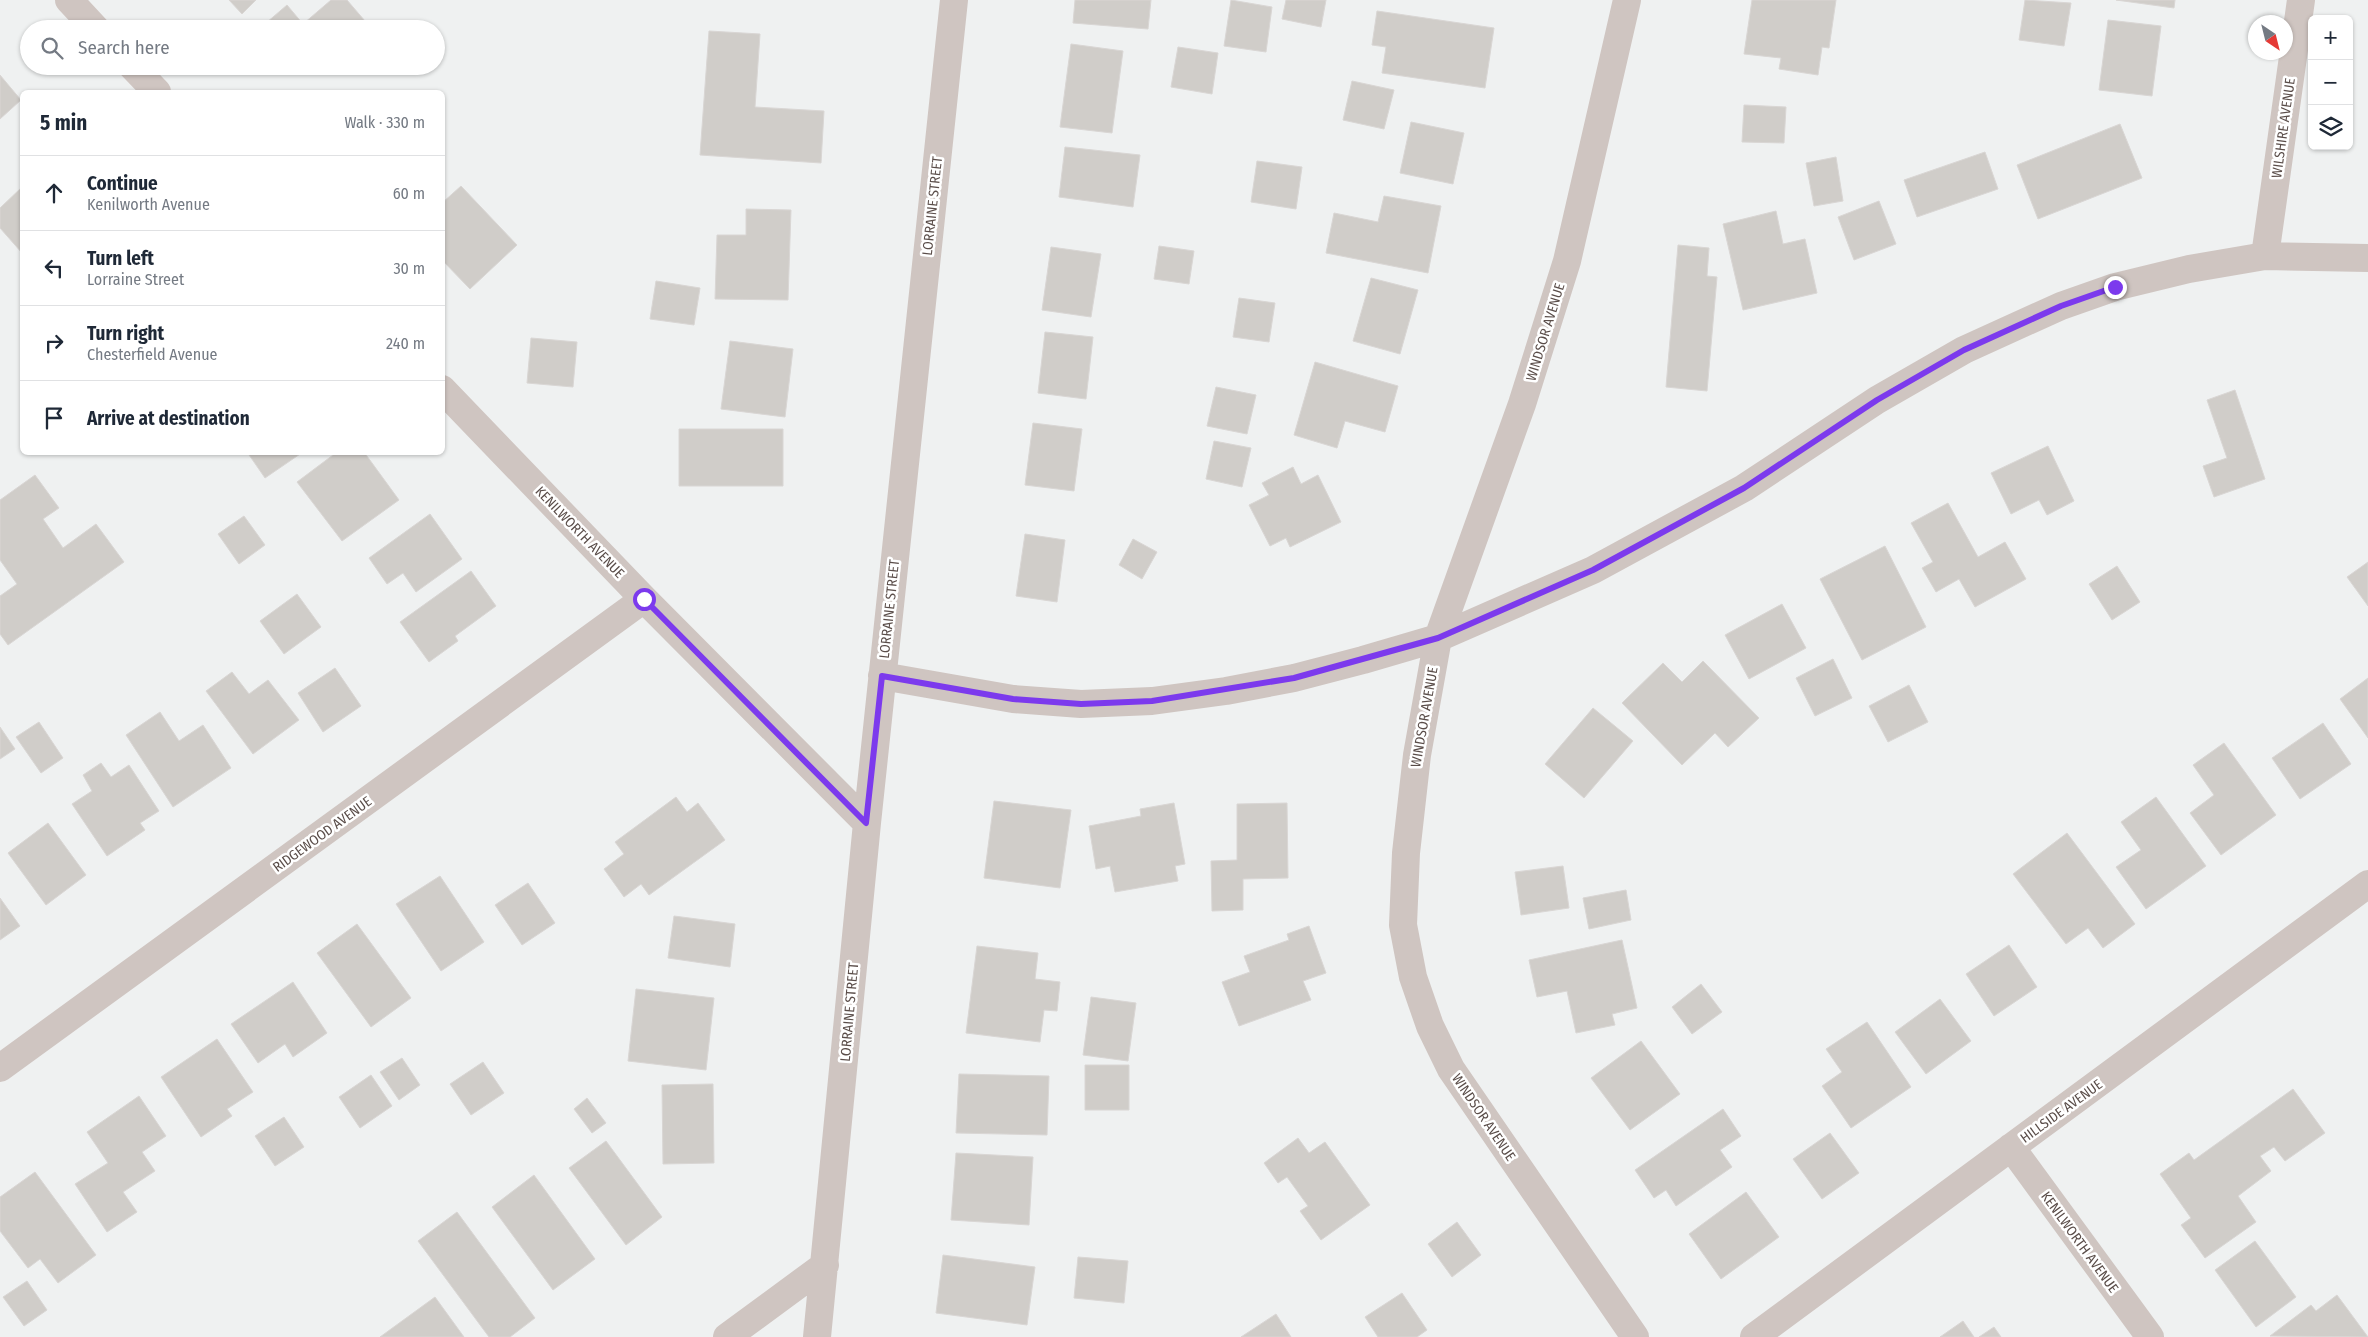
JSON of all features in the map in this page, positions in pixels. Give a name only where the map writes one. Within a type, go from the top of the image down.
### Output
[{"type":"street","points":[[69,0],[88,20]]},
{"type":"street","name":"LORRAINE STREET","points":[[817,1337],[866,823],[954,0]]},
{"type":"street","name":"WINDSOR AVENUE","points":[[1627,0],[1567,261],[1522,404],[1438,638],[1417,755],[1406,853],[1403,925],[1412,977],[1430,1026],[1451,1068],[1635,1337]]},
{"type":"street","name":"WILSHIRE AVENUE","points":[[2265,256],[2301,0]]},
{"type":"street","points":[[141,75],[156,90]]},
{"type":"street","points":[[882,676],[1013,699],[1081,704],[1152,701],[1294,678],[1438,638],[1593,570],[1736,492],[1877,400],[1964,350],[2061,306],[2115,287],[2189,269],[2265,256],[2368,258]]},
{"type":"street","name":"KENILWORTH AVENUE","points":[[445,392],[644,599],[866,823]]},
{"type":"street","name":"RIDGEWOOD AVENUE","points":[[0,1068],[644,599]]},
{"type":"street","name":"HILLSIDE AVENUE","points":[[1754,1337],[2368,884]]},
{"type":"street","name":"KENILWORTH AVENUE","points":[[2011,1147],[2150,1337]]},
{"type":"street","points":[[727,1337],[825,1265]]},
{"type":"building","points":[[229,0],[256,0],[242,14]]},
{"type":"building","points":[[331,0],[347,0],[364,20],[308,20]]},
{"type":"building","points":[[1075,0],[1151,0],[1148,29],[1073,23]]},
{"type":"building","points":[[1231,0],[1272,7],[1266,52],[1224,46]]},
{"type":"building","points":[[1286,0],[1326,0],[1321,27],[1282,19]]},
{"type":"building","points":[[1752,0],[1836,0],[1829,48],[1822,47],[1818,75],[1779,69],[1781,58],[1744,54]]},
{"type":"building","points":[[2025,0],[2071,3],[2064,46],[2019,40]]},
{"type":"building","points":[[2116,0],[2175,0],[2174,8]]},
{"type":"building","points":[[287,5],[300,20],[270,20]]},
{"type":"building","points":[[1377,11],[1494,28],[1485,88],[1382,73],[1386,47],[1372,45]]},
{"type":"building","points":[[2108,20],[2161,26],[2152,96],[2099,90]]},
{"type":"building","points":[[709,31],[760,34],[755,107],[824,111],[821,163],[700,155]]},
{"type":"building","points":[[1071,44],[1123,51],[1112,133],[1060,127]]},
{"type":"building","points":[[1178,47],[1218,53],[1212,94],[1171,87]]},
{"type":"building","points":[[0,75],[20,101],[0,119]]},
{"type":"building","points":[[1352,81],[1394,90],[1384,129],[1343,120]]},
{"type":"building","points":[[1744,105],[1786,107],[1784,143],[1742,142]]},
{"type":"building","points":[[1411,122],[1464,133],[1453,184],[1400,173]]},
{"type":"building","points":[[2120,124],[2142,178],[2038,219],[2017,165]]},
{"type":"building","points":[[1065,147],[1140,155],[1133,207],[1059,197]]},
{"type":"building","points":[[1985,152],[1998,189],[1917,217],[1904,180]]},
{"type":"building","points":[[1836,157],[1843,201],[1814,206],[1806,163]]},
{"type":"building","points":[[1257,161],[1302,167],[1296,209],[1251,202]]},
{"type":"building","points":[[461,186],[517,245],[470,289],[445,263],[445,200]]},
{"type":"building","points":[[20,189],[20,251],[0,228],[0,208]]},
{"type":"building","points":[[1384,196],[1441,206],[1428,273],[1326,253],[1334,213],[1378,222]]},
{"type":"building","points":[[1879,201],[1896,244],[1854,260],[1838,217]]},
{"type":"building","points":[[746,209],[791,210],[788,300],[715,299],[717,235],[746,235]]},
{"type":"building","points":[[1776,211],[1783,244],[1805,239],[1817,293],[1743,310],[1723,224]]},
{"type":"building","points":[[1678,245],[1709,248],[1707,276],[1717,277],[1707,391],[1666,387]]},
{"type":"building","points":[[1159,246],[1194,251],[1189,284],[1154,279]]},
{"type":"building","points":[[1051,247],[1101,254],[1091,317],[1042,310]]},
{"type":"building","points":[[1371,278],[1418,290],[1400,354],[1353,341]]},
{"type":"building","points":[[656,281],[700,288],[694,325],[650,319]]},
{"type":"building","points":[[1239,298],[1275,303],[1269,342],[1233,337]]},
{"type":"building","points":[[1045,332],[1093,337],[1086,399],[1038,393]]},
{"type":"building","points":[[531,338],[577,342],[573,387],[527,383]]},
{"type":"building","points":[[730,341],[793,349],[785,417],[721,409]]},
{"type":"building","points":[[1315,362],[1398,386],[1385,432],[1345,421],[1337,448],[1294,435]]},
{"type":"building","points":[[1216,387],[1256,395],[1247,434],[1207,426]]},
{"type":"building","points":[[2235,390],[2265,479],[2214,497],[2203,466],[2227,458],[2207,400]]},
{"type":"building","points":[[1033,423],[1082,429],[1074,491],[1025,485]]},
{"type":"building","points":[[679,429],[783,429],[783,486],[679,486]]},
{"type":"building","points":[[1214,441],[1251,448],[1242,487],[1206,479]]},
{"type":"building","points":[[2048,446],[2074,501],[2047,515],[2039,500],[2011,514],[1991,473]]},
{"type":"building","points":[[249,455],[299,455],[265,478]]},
{"type":"building","points":[[333,455],[366,455],[399,500],[342,541],[297,482]]},
{"type":"building","points":[[1293,467],[1301,484],[1318,475],[1341,522],[1290,547],[1286,538],[1270,546],[1249,505],[1269,495],[1262,483]]},
{"type":"building","points":[[35,475],[59,508],[43,519],[63,548],[96,524],[124,562],[8,645],[0,634],[0,596],[17,584],[0,560],[0,500]]},
{"type":"building","points":[[1948,503],[1978,557],[2005,542],[2026,579],[1975,607],[1959,579],[1936,592],[1922,568],[1933,562],[1911,523]]},
{"type":"building","points":[[430,514],[462,559],[416,592],[403,573],[387,584],[369,558]]},
{"type":"building","points":[[244,516],[265,545],[239,564],[218,534]]},
{"type":"building","points":[[1025,534],[1065,540],[1057,602],[1016,596]]},
{"type":"building","points":[[1133,539],[1157,552],[1142,579],[1119,565]]},
{"type":"building","points":[[1885,546],[1926,627],[1862,660],[1820,579]]},
{"type":"building","points":[[2368,562],[2368,606],[2347,577]]},
{"type":"building","points":[[2117,566],[2140,602],[2112,620],[2089,584]]},
{"type":"building","points":[[471,571],[496,606],[455,636],[458,641],[429,662],[400,622]]},
{"type":"building","points":[[297,594],[321,627],[284,654],[260,621]]},
{"type":"building","points":[[1782,604],[1806,648],[1749,679],[1725,635]]},
{"type":"building","points":[[1833,659],[1852,698],[1815,716],[1796,678]]},
{"type":"building","points":[[1703,661],[1759,718],[1728,747],[1715,733],[1682,765],[1622,703],[1663,663],[1682,682]]},
{"type":"building","points":[[335,668],[361,706],[323,732],[298,693]]},
{"type":"building","points":[[232,672],[249,694],[268,680],[299,720],[253,754],[206,691]]},
{"type":"building","points":[[2368,678],[2368,738],[2340,699]]},
{"type":"building","points":[[1909,685],[1928,722],[1888,742],[1869,706]]},
{"type":"building","points":[[1593,708],[1633,741],[1584,798],[1545,764]]},
{"type":"building","points":[[160,712],[179,741],[203,725],[231,768],[173,807],[126,735]]},
{"type":"building","points":[[39,722],[63,758],[41,773],[16,737]]},
{"type":"building","points":[[2323,723],[2351,764],[2300,799],[2272,758]]},
{"type":"building","points":[[0,727],[15,749],[0,759]]},
{"type":"building","points":[[2224,743],[2276,815],[2221,855],[2190,813],[2214,795],[2193,765]]},
{"type":"building","points":[[101,763],[111,777],[129,765],[159,811],[140,823],[145,830],[107,856],[72,804],[92,791],[83,775]]},
{"type":"building","points":[[676,797],[687,812],[698,803],[725,840],[649,895],[641,884],[624,897],[604,869],[624,854],[615,842]]},
{"type":"building","points":[[2156,797],[2206,866],[2146,909],[2116,867],[2141,850],[2121,822]]},
{"type":"building","points":[[994,801],[1071,810],[1060,888],[984,878]]},
{"type":"building","points":[[1174,803],[1185,864],[1175,866],[1178,881],[1115,892],[1110,866],[1096,869],[1089,826],[1141,816],[1140,809]]},
{"type":"building","points":[[1287,803],[1288,878],[1243,879],[1243,910],[1212,911],[1211,861],[1237,860],[1237,804]]},
{"type":"building","points":[[48,823],[86,875],[46,905],[8,853]]},
{"type":"building","points":[[2067,833],[2135,924],[2103,948],[2088,928],[2066,944],[2013,874]]},
{"type":"building","points":[[1563,866],[1569,908],[1521,915],[1515,872]]},
{"type":"building","points":[[440,876],[484,942],[441,971],[396,904]]},
{"type":"building","points":[[528,883],[555,923],[522,945],[495,905]]},
{"type":"building","points":[[1626,890],[1631,920],[1589,929],[1583,898]]},
{"type":"building","points":[[0,898],[20,926],[0,940]]},
{"type":"building","points":[[674,916],[735,924],[730,967],[668,958]]},
{"type":"building","points":[[357,924],[411,998],[371,1027],[317,953]]},
{"type":"building","points":[[1309,926],[1326,973],[1303,981],[1311,1000],[1239,1026],[1222,982],[1250,972],[1244,956],[1289,940],[1287,934]]},
{"type":"building","points":[[1622,940],[1637,1008],[1612,1014],[1615,1025],[1576,1033],[1567,991],[1537,997],[1529,960]]},
{"type":"building","points":[[2009,945],[2037,987],[1994,1016],[1966,974]]},
{"type":"building","points":[[977,946],[1038,953],[1035,979],[1060,982],[1057,1011],[1044,1010],[1040,1042],[966,1033]]},
{"type":"building","points":[[293,982],[327,1033],[293,1057],[285,1044],[258,1063],[231,1024]]},
{"type":"building","points":[[1701,984],[1722,1012],[1692,1034],[1672,1007]]},
{"type":"building","points":[[636,989],[714,998],[706,1070],[628,1061]]},
{"type":"building","points":[[1091,997],[1136,1003],[1128,1061],[1083,1055]]},
{"type":"building","points":[[1940,999],[1971,1041],[1926,1074],[1895,1032]]},
{"type":"building","points":[[1867,1022],[1911,1087],[1851,1128],[1822,1086],[1842,1072],[1826,1049]]},
{"type":"building","points":[[217,1039],[253,1092],[227,1109],[232,1116],[201,1137],[161,1077]]},
{"type":"building","points":[[1641,1041],[1680,1094],[1630,1130],[1591,1078]]},
{"type":"building","points":[[402,1058],[420,1085],[399,1100],[380,1072]]},
{"type":"building","points":[[483,1062],[504,1093],[471,1115],[450,1084]]},
{"type":"building","points":[[1085,1065],[1129,1065],[1129,1110],[1085,1110]]},
{"type":"building","points":[[959,1074],[1049,1076],[1047,1135],[956,1133]]},
{"type":"building","points":[[371,1075],[392,1106],[360,1128],[339,1097]]},
{"type":"building","points":[[713,1084],[714,1163],[663,1164],[662,1085]]},
{"type":"building","points":[[2293,1089],[2325,1133],[2285,1161],[2274,1147],[2260,1156],[2271,1171],[2238,1196],[2256,1222],[2205,1258],[2181,1225],[2191,1218],[2160,1174],[2189,1153],[2194,1160]]},
{"type":"building","points":[[139,1096],[166,1136],[142,1152],[155,1171],[123,1192],[137,1212],[107,1232],[75,1184],[108,1163],[87,1132]]},
{"type":"building","points":[[587,1098],[606,1123],[592,1133],[574,1109]]},
{"type":"building","points":[[1723,1109],[1741,1136],[1720,1150],[1732,1167],[1676,1206],[1666,1190],[1654,1198],[1635,1170]]},
{"type":"building","points":[[284,1117],[304,1147],[275,1166],[255,1136]]},
{"type":"building","points":[[1830,1133],[1859,1173],[1822,1199],[1793,1159]]},
{"type":"building","points":[[1298,1138],[1309,1153],[1325,1142],[1370,1205],[1321,1240],[1300,1211],[1308,1206],[1287,1177],[1278,1183],[1264,1163]]},
{"type":"building","points":[[606,1141],[662,1217],[626,1245],[569,1168]]},
{"type":"building","points":[[956,1153],[1033,1157],[1029,1225],[951,1220]]},
{"type":"building","points":[[35,1172],[96,1255],[58,1283],[40,1259],[28,1268],[0,1231],[0,1197]]},
{"type":"building","points":[[534,1175],[595,1259],[553,1290],[492,1207]]},
{"type":"building","points":[[1746,1192],[1779,1237],[1721,1279],[1689,1234]]},
{"type":"building","points":[[457,1212],[535,1318],[510,1337],[489,1337],[418,1241]]},
{"type":"building","points":[[1457,1222],[1481,1255],[1452,1277],[1428,1244]]},
{"type":"building","points":[[2255,1241],[2296,1297],[2256,1327],[2215,1270]]},
{"type":"building","points":[[943,1255],[1035,1267],[1027,1325],[936,1313]]},
{"type":"building","points":[[1078,1257],[1128,1261],[1124,1303],[1074,1298]]},
{"type":"building","points":[[27,1281],[47,1310],[24,1326],[3,1297]]},
{"type":"building","points":[[1402,1293],[1427,1330],[1417,1337],[1378,1337],[1365,1317]]},
{"type":"building","points":[[2337,1295],[2368,1337],[2270,1336],[2311,1305],[2316,1311]]},
{"type":"building","points":[[435,1297],[464,1337],[380,1337]]},
{"type":"building","points":[[1276,1314],[1291,1337],[1241,1337]]},
{"type":"building","points":[[1963,1321],[1974,1337],[1940,1337]]},
{"type":"building","points":[[1994,1327],[2001,1337],[1979,1337]]},
{"type":"route","points":[[644,599],[866,823],[882,676],[1013,699],[1081,704],[1152,701],[1226,691],[1294,678],[1438,638],[1593,570],[1744,488],[1877,400],[1964,350],[2061,306],[2115,287]]}]
